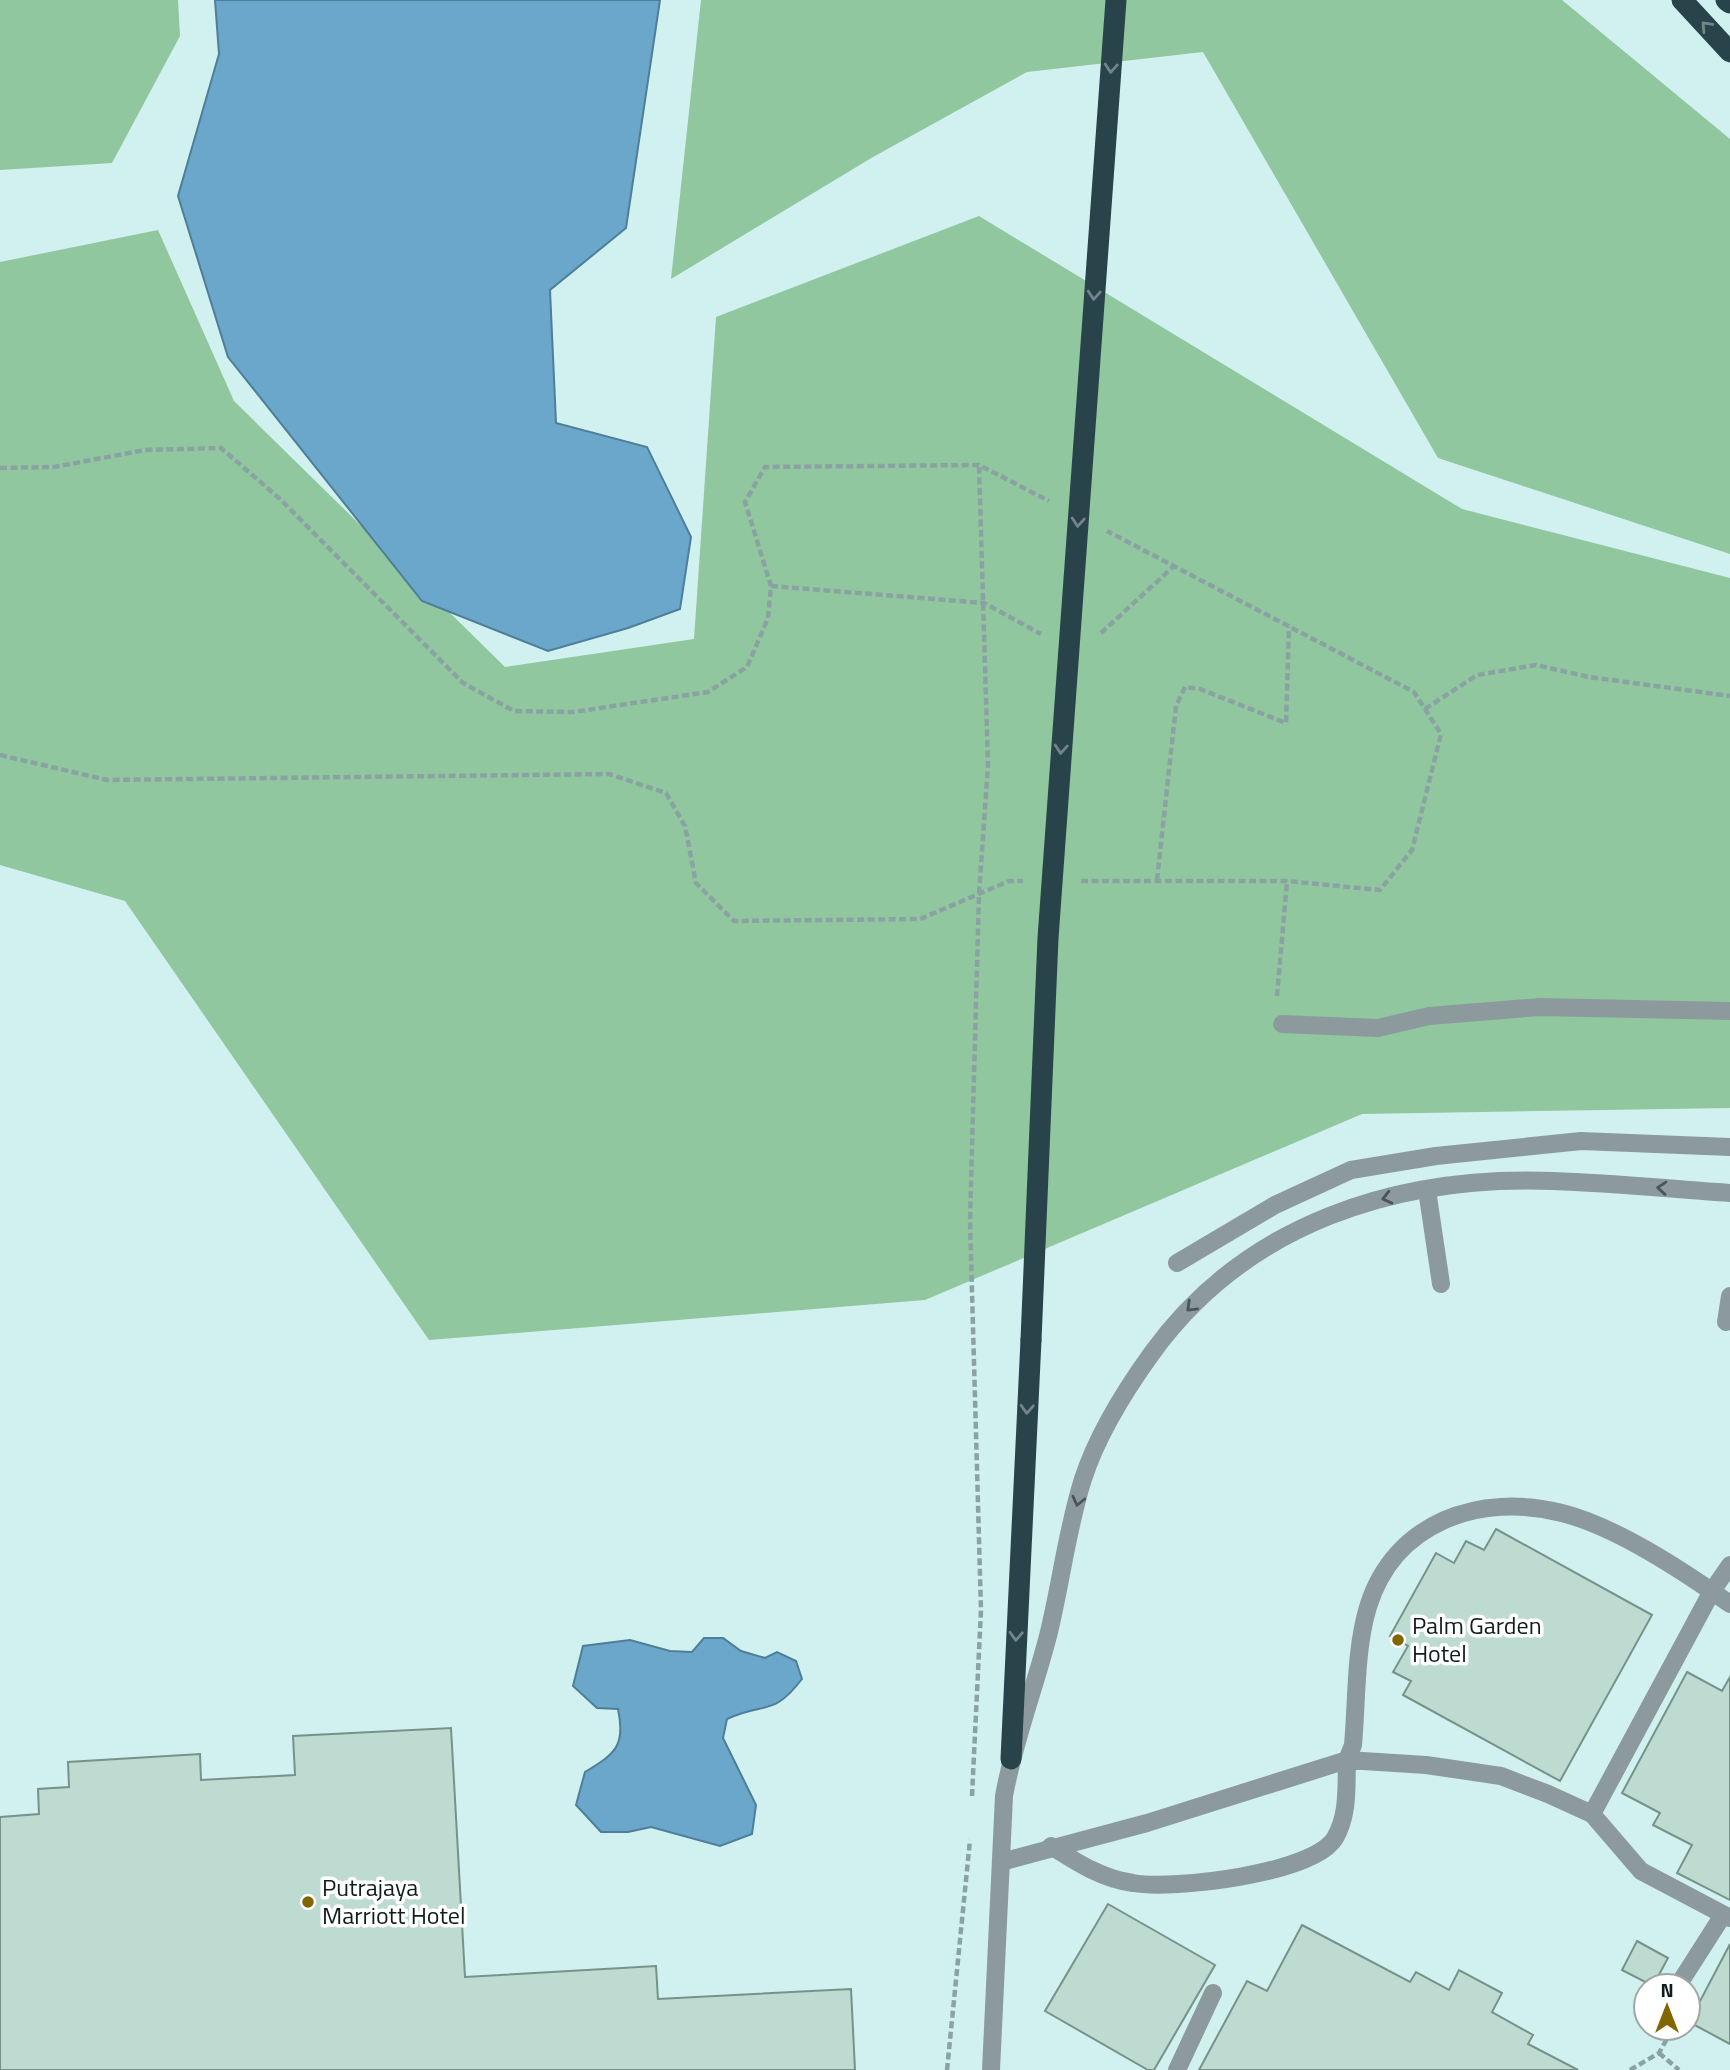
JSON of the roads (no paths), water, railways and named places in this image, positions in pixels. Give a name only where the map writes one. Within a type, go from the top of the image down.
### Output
[{"type":"highway","points":[[1010,1759],[1048,938],[1116,0]]},
{"type":"highway","points":[[1682,0],[1730,52]]},
{"type":"street","points":[[1282,1024],[1378,1028],[1429,1016],[1540,1007],[1730,1011]]},
{"type":"street","points":[[1177,1263],[1275,1205],[1350,1170],[1436,1156],[1581,1141],[1730,1147]]},
{"type":"street","points":[[991,2070],[1004,1796],[1010,1759],[1048,1636],[1083,1477],[1126,1388],[1172,1325],[1233,1267],[1301,1226],[1387,1197],[1427,1190],[1550,1181],[1730,1193]]},
{"type":"street","points":[[1427,1190],[1441,1284]]},
{"type":"street","points":[[1726,1322],[1730,1297]]},
{"type":"street","points":[[1051,1846],[1093,1871],[1133,1884],[1185,1883],[1252,1874],[1308,1860],[1334,1840],[1345,1816],[1347,1760],[1353,1745],[1368,1608],[1382,1574],[1405,1543],[1439,1521],[1477,1510],[1520,1507],[1563,1513],[1644,1547],[1730,1604]]},
{"type":"street","points":[[1592,1814],[1712,1591],[1730,1565]]},
{"type":"street","points":[[1001,1861],[1147,1823],[1347,1760],[1426,1765],[1501,1776],[1592,1814],[1641,1871],[1727,1917],[1688,1972]]},
{"type":"street","points":[[1177,2070],[1213,1993]]},
{"type":"water","points":[[215,0],[660,0],[626,228],[550,290],[556,423],[647,447],[691,537],[680,609],[628,628],[548,651],[422,601],[228,357],[178,196],[219,54]]},
{"type":"water","points":[[704,1638],[723,1638],[741,1651],[765,1658],[777,1652],[796,1661],[802,1679],[775,1704],[727,1719],[723,1738],[756,1805],[752,1834],[720,1846],[651,1827],[628,1832],[601,1832],[576,1805],[585,1772],[604,1760],[616,1748],[620,1722],[618,1709],[597,1708],[573,1686],[583,1646],[630,1640],[670,1651],[692,1652]]},
{"type":"place","name":"Palm Garden Hotel","points":[[1398,1640]]},
{"type":"place","name":"Putrajaya Marriott Hotel","points":[[308,1902]]}]
